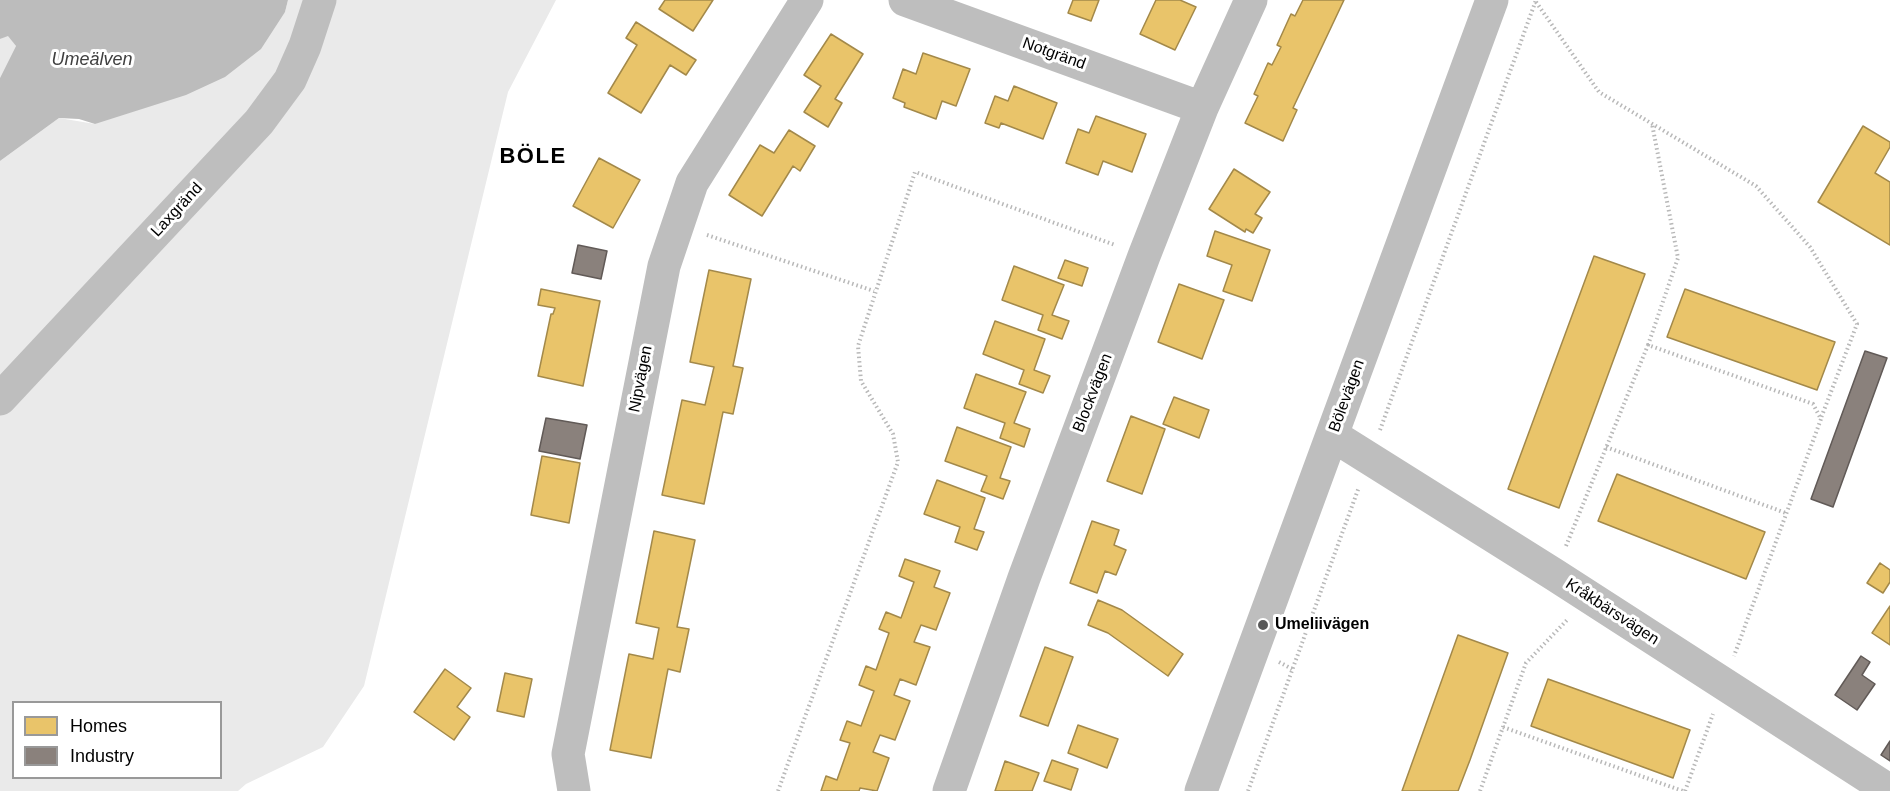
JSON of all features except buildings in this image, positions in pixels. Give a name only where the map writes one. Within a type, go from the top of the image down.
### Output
[{"type":"street","name":"Laxgränd","points":[[0,399],[259,122],[290,80],[305,46],[320,0]]},
{"type":"street","name":"Nipvägen","points":[[574,791],[568,754],[664,266],[692,183],[807,0]]},
{"type":"street","name":"Notgränd","points":[[906,0],[1202,108]]},
{"type":"street","name":"Blockvägen","points":[[949,791],[1024,578],[1144,256],[1202,108],[1251,0]]},
{"type":"street","name":"Bölevägen","points":[[1201,791],[1492,0]]},
{"type":"street","name":"Kråkbärsvägen","points":[[1332,435],[1555,575],[1724,685],[1843,778],[1890,791]]},
{"type":"path","points":[[1503,727],[1684,791],[1857,324],[1810,247],[1756,186],[1599,92],[1536,0]]},
{"type":"path","points":[[1248,791],[1536,0]]},
{"type":"path","points":[[1555,575],[1648,345],[1678,258],[1652,124]]},
{"type":"path","points":[[778,791],[898,462],[893,434],[861,381],[858,346],[874,291],[915,172],[1144,256]]},
{"type":"path","points":[[678,225],[874,291]]},
{"type":"path","points":[[1648,345],[1814,404],[1821,419]]},
{"type":"path","points":[[1606,447],[1786,513]]},
{"type":"path","points":[[1480,791],[1526,663],[1589,597]]},
{"type":"shaded area","points":[[288,0],[556,0],[508,92],[364,686],[323,747],[246,784],[238,791],[0,791],[0,161],[59,118],[95,124],[285,12]]},
{"type":"shaded area","points":[[8,35],[16,46],[0,78],[0,39]]},
{"type":"water","name":"Umeälven","points":[[0,0],[288,0],[285,12],[261,49],[225,77],[186,95],[95,124],[79,119],[59,118],[0,161],[0,78],[16,46],[8,36],[0,39]]},
{"type":"place","name":"Umeliivägen","points":[[1263,625]]},
{"type":"district","name":"BÖLE","points":[[533,157]]}]
